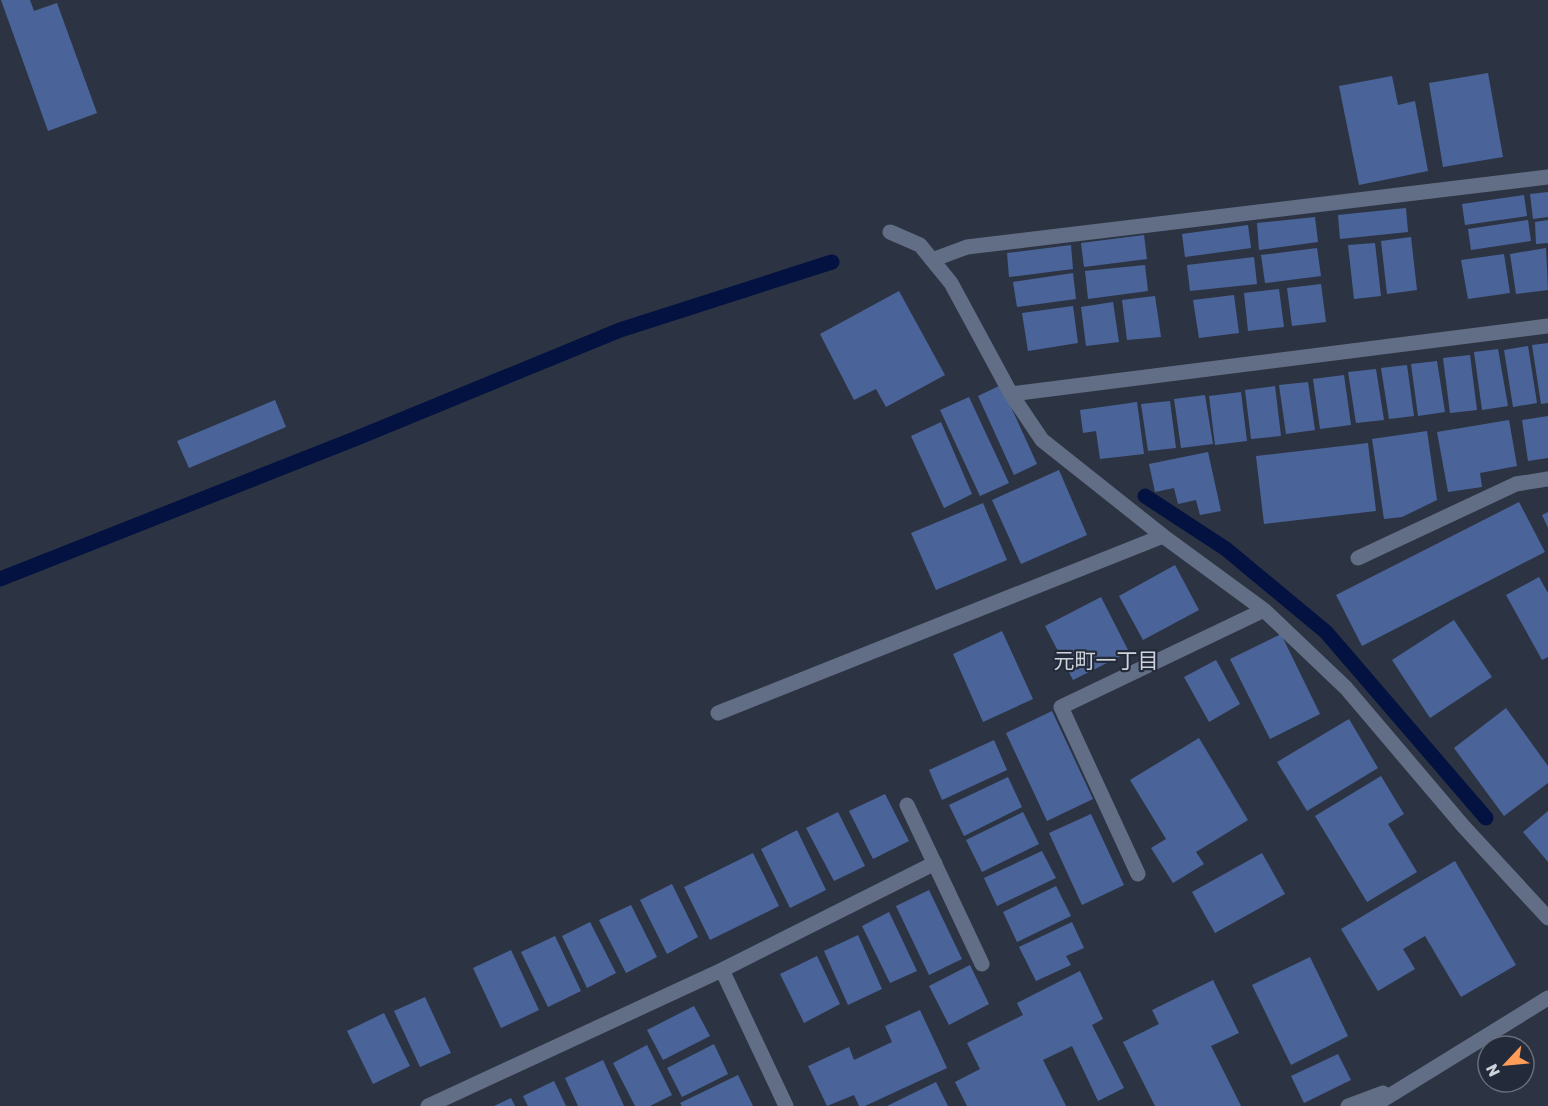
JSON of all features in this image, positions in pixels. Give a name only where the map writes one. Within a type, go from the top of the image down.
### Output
[{"type":"street","points":[[932,260],[967,247],[1548,177]]},
{"type":"street","points":[[890,232],[920,245],[951,283],[1011,394],[1042,440],[1163,536],[1264,610],[1346,688],[1464,827],[1548,918]]},
{"type":"street","points":[[1011,394],[1548,326]]},
{"type":"street","points":[[1358,558],[1516,484],[1548,478]]},
{"type":"street","points":[[718,713],[1163,536]]},
{"type":"street","points":[[1138,874],[1061,706],[1264,610]]},
{"type":"street","points":[[907,805],[982,964]]},
{"type":"street","points":[[428,1106],[722,970],[935,863]]},
{"type":"street","points":[[722,970],[786,1106]]},
{"type":"street","points":[[1373,1106],[1548,998]]},
{"type":"street","points":[[1348,1106],[1412,1083]]},
{"type":"building","points":[[1,0],[30,0],[34,11],[57,3],[97,113],[48,131]]},
{"type":"building","points":[[1488,73],[1503,157],[1443,167],[1429,83]]},
{"type":"building","points":[[1392,76],[1398,105],[1415,101],[1428,171],[1359,185],[1339,86]]},
{"type":"building","points":[[1548,192],[1548,217],[1533,219],[1530,194]]},
{"type":"building","points":[[1524,195],[1527,216],[1465,225],[1462,204]]},
{"type":"building","points":[[1406,208],[1408,232],[1340,239],[1338,215]]},
{"type":"building","points":[[1315,217],[1318,242],[1259,250],[1257,223]]},
{"type":"building","points":[[1528,220],[1531,241],[1471,250],[1468,229]]},
{"type":"building","points":[[1548,220],[1548,243],[1536,244],[1535,222]]},
{"type":"building","points":[[1248,225],[1251,248],[1185,257],[1182,234]]},
{"type":"building","points":[[1144,235],[1147,259],[1084,267],[1081,243]]},
{"type":"building","points":[[1411,237],[1417,290],[1387,294],[1381,241]]},
{"type":"building","points":[[1375,243],[1381,296],[1354,299],[1348,245]]},
{"type":"building","points":[[1071,245],[1073,269],[1009,277],[1007,253]]},
{"type":"building","points":[[1317,248],[1321,276],[1265,283],[1261,255]]},
{"type":"building","points":[[1546,248],[1548,290],[1516,294],[1510,254]]},
{"type":"building","points":[[1504,254],[1510,293],[1468,299],[1461,260]]},
{"type":"building","points":[[1254,257],[1257,284],[1190,291],[1187,265]]},
{"type":"building","points":[[1145,265],[1148,291],[1088,299],[1085,271]]},
{"type":"building","points":[[1073,273],[1076,299],[1017,307],[1013,282]]},
{"type":"building","points":[[1321,284],[1326,322],[1292,326],[1287,288]]},
{"type":"building","points":[[1279,289],[1284,327],[1248,331],[1244,293]]},
{"type":"building","points":[[899,291],[945,375],[886,407],[876,389],[854,400],[820,334]]},
{"type":"building","points":[[1234,295],[1239,333],[1199,338],[1193,300]]},
{"type":"building","points":[[1155,296],[1161,337],[1127,340],[1122,300]]},
{"type":"building","points":[[1113,302],[1119,342],[1086,346],[1081,307]]},
{"type":"building","points":[[1073,306],[1078,343],[1028,351],[1022,313]]},
{"type":"building","points":[[1548,343],[1548,403],[1541,404],[1532,345]]},
{"type":"building","points":[[1528,346],[1537,403],[1513,407],[1504,350]]},
{"type":"building","points":[[1498,349],[1508,406],[1482,410],[1474,352]]},
{"type":"building","points":[[1470,355],[1477,410],[1450,413],[1443,358]]},
{"type":"building","points":[[1437,361],[1445,412],[1418,416],[1411,364]]},
{"type":"building","points":[[1407,365],[1414,416],[1389,419],[1381,368]]},
{"type":"building","points":[[1376,369],[1384,420],[1356,423],[1348,372]]},
{"type":"building","points":[[1344,375],[1351,425],[1320,429],[1313,379]]},
{"type":"building","points":[[1308,382],[1315,430],[1286,434],[1279,385]]},
{"type":"building","points":[[1001,385],[1037,464],[1014,475],[978,396]]},
{"type":"building","points":[[1275,386],[1281,436],[1251,439],[1245,390]]},
{"type":"building","points":[[1241,392],[1247,441],[1215,445],[1209,396]]},
{"type":"building","points":[[1205,395],[1213,444],[1181,448],[1174,399]]},
{"type":"building","points":[[969,397],[1009,483],[980,496],[940,410]]},
{"type":"building","points":[[275,400],[286,427],[189,468],[177,441]]},
{"type":"building","points":[[1170,401],[1176,448],[1148,451],[1141,404]]},
{"type":"building","points":[[1137,402],[1144,454],[1100,459],[1096,431],[1083,433],[1080,410]]},
{"type":"building","points":[[1548,416],[1548,458],[1528,461],[1522,420]]},
{"type":"building","points":[[1509,420],[1517,466],[1480,473],[1482,487],[1448,492],[1437,432]]},
{"type":"building","points":[[941,422],[972,494],[944,508],[911,436]]},
{"type":"building","points":[[1427,431],[1437,500],[1402,517],[1384,519],[1372,439]]},
{"type":"building","points":[[1368,443],[1376,511],[1264,524],[1256,456]]},
{"type":"building","points":[[1208,452],[1221,511],[1200,515],[1196,500],[1178,504],[1174,488],[1155,492],[1149,464]]},
{"type":"building","points":[[1059,470],[1087,535],[1021,564],[992,500]]},
{"type":"building","points":[[1519,502],[1545,552],[1362,646],[1336,595]]},
{"type":"building","points":[[983,503],[1007,560],[936,590],[911,533]]},
{"type":"building","points":[[1548,512],[1548,528],[1542,515]]},
{"type":"building","points":[[1175,565],[1199,610],[1143,640],[1119,596]]},
{"type":"building","points":[[1539,577],[1548,593],[1548,657],[1542,660],[1506,595]]},
{"type":"building","points":[[1101,597],[1129,652],[1073,680],[1045,626]]},
{"type":"building","points":[[1454,620],[1492,677],[1430,718],[1392,660]]},
{"type":"building","points":[[1002,631],[1033,699],[983,722],[953,654]]},
{"type":"building","points":[[1281,634],[1320,714],[1270,739],[1230,659]]},
{"type":"building","points":[[1216,660],[1240,704],[1209,722],[1184,677]]},
{"type":"building","points":[[1506,708],[1548,766],[1548,783],[1504,816],[1454,748]]},
{"type":"building","points":[[1052,711],[1093,799],[1047,821],[1006,733]]},
{"type":"building","points":[[1349,719],[1378,768],[1307,811],[1277,762]]},
{"type":"building","points":[[1199,738],[1248,820],[1196,852],[1204,864],[1173,883],[1151,848],[1166,839],[1130,780]]},
{"type":"building","points":[[994,740],[1007,770],[942,800],[929,770]]},
{"type":"building","points":[[1381,776],[1404,814],[1388,824],[1417,872],[1367,902],[1315,816]]},
{"type":"building","points":[[1008,777],[1022,807],[964,836],[949,805]]},
{"type":"building","points":[[885,794],[909,841],[873,859],[849,811]]},
{"type":"building","points":[[1548,811],[1548,862],[1523,832]]},
{"type":"building","points":[[838,812],[865,866],[834,881],[806,828]]},
{"type":"building","points":[[1023,812],[1039,844],[982,872],[966,840]]},
{"type":"building","points":[[1091,814],[1124,885],[1082,905],[1049,833]]},
{"type":"building","points":[[797,830],[826,890],[790,908],[761,849]]},
{"type":"building","points":[[1042,851],[1056,878],[997,906],[984,878]]},
{"type":"building","points":[[753,853],[779,906],[710,940],[684,887]]},
{"type":"building","points":[[1262,853],[1285,894],[1215,933],[1192,892]]},
{"type":"building","points":[[1455,861],[1516,965],[1461,997],[1425,936],[1403,949],[1415,969],[1378,991],[1341,929]]},
{"type":"building","points":[[672,884],[698,937],[667,954],[640,900]]},
{"type":"building","points":[[1056,886],[1071,916],[1017,942],[1003,912]]},
{"type":"building","points":[[929,890],[962,959],[929,975],[896,906]]},
{"type":"building","points":[[631,905],[657,957],[626,973],[599,920]]},
{"type":"building","points":[[889,912],[917,971],[890,983],[862,926]]},
{"type":"building","points":[[590,922],[616,973],[587,988],[562,936]]},
{"type":"building","points":[[1072,922],[1084,948],[1066,956],[1071,965],[1036,981],[1019,947]]},
{"type":"building","points":[[858,935],[882,989],[848,1005],[824,951]]},
{"type":"building","points":[[555,936],[581,991],[548,1007],[521,952]]},
{"type":"building","points":[[511,950],[539,1010],[501,1028],[473,968]]},
{"type":"building","points":[[817,956],[840,1004],[804,1023],[780,974]]},
{"type":"building","points":[[1310,957],[1348,1036],[1291,1065],[1252,985]]},
{"type":"building","points":[[970,965],[989,1004],[949,1025],[929,986]]},
{"type":"building","points":[[1080,971],[1103,1019],[1092,1025],[1124,1088],[1098,1101],[1072,1046],[1043,1060],[1066,1106],[967,1106],[955,1082],[980,1069],[967,1043],[1023,1015],[1017,1003]]},
{"type":"building","points":[[1213,980],[1239,1033],[1211,1046],[1241,1106],[1155,1106],[1123,1042],[1159,1024],[1152,1010]]},
{"type":"building","points":[[425,997],[451,1053],[420,1067],[394,1011]]},
{"type":"building","points":[[694,1006],[710,1036],[663,1060],[647,1030]]},
{"type":"building","points":[[920,1010],[947,1068],[865,1106],[859,1106],[854,1095],[827,1106],[808,1066],[849,1047],[854,1060],[892,1042],[885,1026]]},
{"type":"building","points":[[384,1013],[410,1066],[373,1084],[347,1031]]},
{"type":"building","points":[[714,1044],[728,1074],[682,1097],[667,1068]]},
{"type":"building","points":[[647,1045],[672,1095],[650,1106],[635,1106],[613,1063]]},
{"type":"building","points":[[1338,1054],[1351,1080],[1304,1103],[1291,1076]]},
{"type":"building","points":[[603,1060],[624,1106],[578,1106],[565,1078]]},
{"type":"building","points":[[738,1075],[753,1106],[682,1106],[680,1103]]},
{"type":"building","points":[[554,1081],[566,1106],[528,1106],[523,1096]]},
{"type":"building","points":[[936,1082],[948,1106],[887,1106]]},
{"type":"building","points":[[511,1098],[515,1106],[494,1106]]},
{"type":"waterway","points":[[0,579],[357,438],[620,330],[832,262]]},
{"type":"waterway","points":[[1145,496],[1226,549],[1326,632],[1486,818]]},
{"type":"district","name":"元町一丁目","points":[[1106,660]]}]
